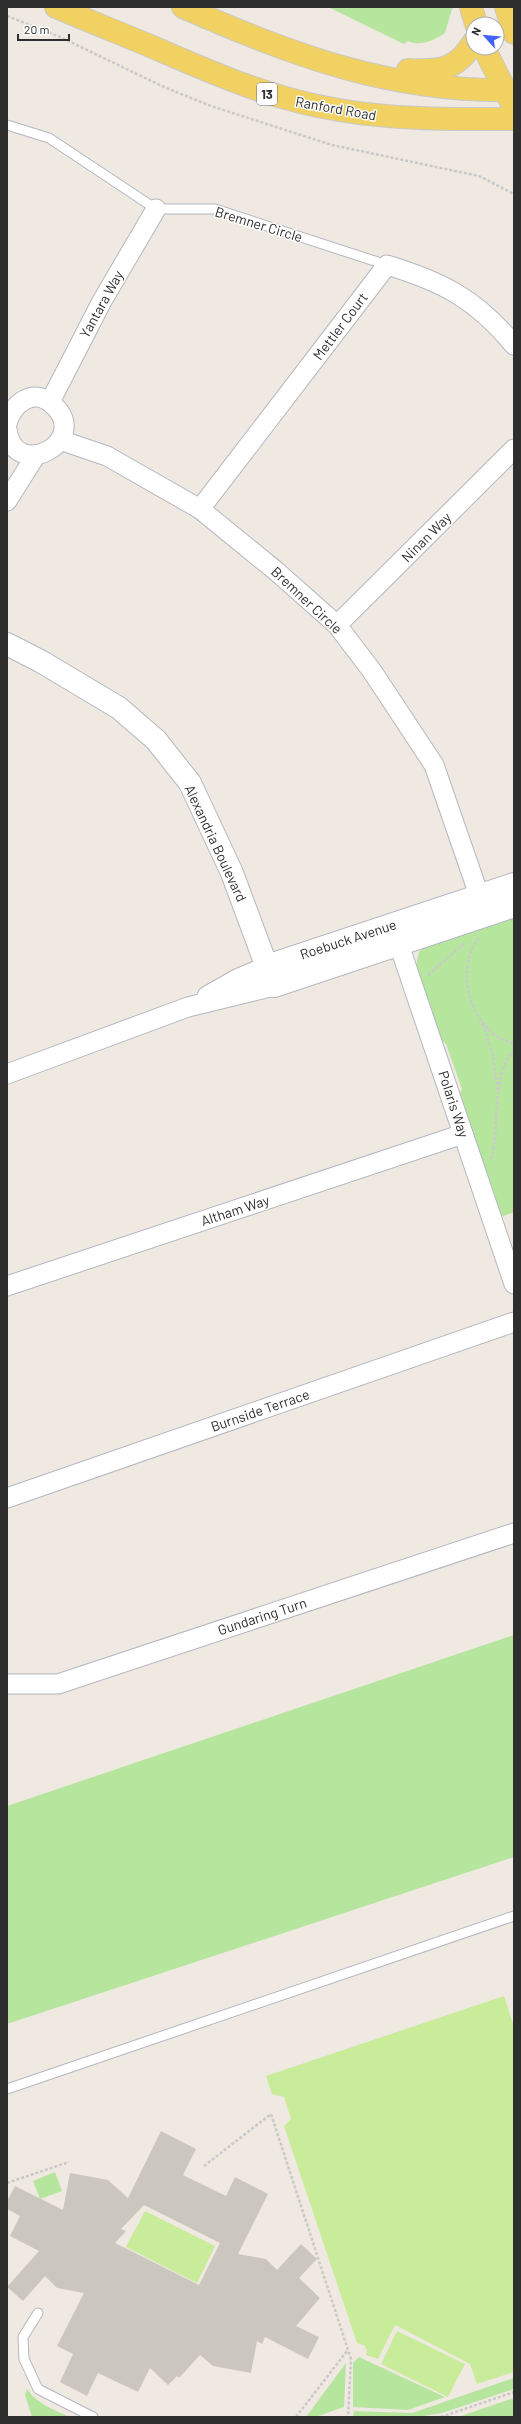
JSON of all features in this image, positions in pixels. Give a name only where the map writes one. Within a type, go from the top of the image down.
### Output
[{"type":"main road","name":"Ranford Road","points":[[56,7],[214,75],[268,94],[304,103],[339,110],[398,118],[514,119]]},
{"type":"main road","points":[[183,7],[245,35],[326,64],[368,75],[511,96]]},
{"type":"main road","points":[[506,7],[514,33]]},
{"type":"main road","points":[[368,75],[406,70],[435,71],[445,69],[465,55]]},
{"type":"main road","points":[[488,56],[511,96]]},
{"type":"street","name":"Yantara Way","points":[[50,402],[102,301],[156,209]]},
{"type":"street","points":[[387,265],[426,277],[460,295],[494,320],[514,345]]},
{"type":"street","name":"Mettler Court","points":[[200,509],[387,265]]},
{"type":"street","points":[[35,398],[50,402],[62,417],[63,430],[60,440],[46,453],[36,455],[20,451],[12,444],[7,428],[10,412],[17,405],[26,400],[35,398]]},
{"type":"street","name":"Bremner Circle","points":[[60,440],[107,456],[200,509],[276,570],[337,626],[372,671],[434,765],[479,895],[486,924]]},
{"type":"street","name":"Ninan Way","points":[[337,626],[514,449]]},
{"type":"street","points":[[7,501],[36,455]]},
{"type":"street","name":"Alexandria Boulevard","points":[[7,644],[42,662],[119,708],[156,740],[190,783],[232,873],[270,976]]},
{"type":"street","name":"Roebuck Avenue","points":[[7,1074],[188,1007],[237,979],[270,976],[396,934],[479,895],[514,884]]},
{"type":"street","name":"Roebuck Avenue","points":[[396,934],[486,924],[514,906]]},
{"type":"street","name":"Polaris Way","points":[[396,934],[514,1284]]},
{"type":"street","name":"Altham Way","points":[[7,1286],[463,1134]]},
{"type":"street","name":"Burnside Terrace","points":[[7,1498],[514,1322]]},
{"type":"street","name":"Gundaring Turn","points":[[7,1684],[58,1684],[514,1533]]},
{"type":"lane","points":[[7,125],[49,138],[156,209]]},
{"type":"lane","name":"Bremner Circle","points":[[156,209],[215,209],[387,265]]},
{"type":"lane","points":[[7,2089],[514,1916]]},
{"type":"lane","points":[[38,2313],[23,2336],[24,2359],[38,2389],[93,2417]]},
{"type":"path","points":[[7,16],[60,37],[164,87],[211,106],[332,145],[479,176],[514,194]]},
{"type":"path","points":[[486,924],[473,945],[465,973],[469,996],[482,1020],[491,1032],[507,1041],[514,1042]]},
{"type":"path","points":[[482,1020],[492,1051],[499,1093]]},
{"type":"path","points":[[477,1173],[489,1165],[493,1154],[499,1093],[504,1067],[514,1051]]},
{"type":"path","points":[[204,2166],[270,2114],[351,2359],[348,2417]]},
{"type":"path","points":[[7,2183],[69,2162]]},
{"type":"path","points":[[296,2417],[348,2350]]},
{"type":"path","points":[[441,2417],[514,2392]]},
{"type":"green space","points":[[328,7],[455,7],[452,9],[445,33],[427,42],[413,43],[408,41],[404,44]]},
{"type":"green space","points":[[514,913],[514,1212],[499,1218],[458,1097],[462,1089],[446,1044],[438,1038],[415,970],[419,952],[430,942]]},
{"type":"green space","points":[[514,1635],[514,1857],[7,2024],[7,1806]]},
{"type":"green space","points":[[504,1996],[514,2027],[514,2372],[477,2384],[470,2364],[395,2325],[378,2359],[366,2355],[367,2350],[364,2345],[357,2343],[284,2126],[291,2119],[284,2097],[272,2094],[266,2076]]},
{"type":"green space","points":[[55,2172],[62,2191],[40,2199],[33,2181]]},
{"type":"green space","points":[[145,2211],[215,2246],[197,2283],[126,2247]]},
{"type":"green space","points":[[397,2331],[465,2364],[448,2397],[381,2364]]},
{"type":"green space","points":[[359,2357],[445,2397],[408,2410],[353,2407],[353,2363]]},
{"type":"green space","points":[[346,2363],[344,2407],[315,2417],[306,2417]]},
{"type":"green space","points":[[514,2378],[514,2389],[442,2413],[418,2417],[353,2417],[354,2411],[412,2413]]},
{"type":"green space","points":[[27,2389],[41,2403],[70,2417],[32,2417],[25,2395]]},
{"type":"green space","points":[[514,2398],[514,2417],[458,2417]]},
{"type":"building","points":[[161,2131],[196,2149],[183,2175],[226,2196],[235,2177],[268,2194],[238,2254],[266,2259],[277,2270],[301,2244],[317,2259],[299,2278],[320,2298],[296,2326],[319,2337],[308,2359],[265,2337],[262,2344],[257,2341],[251,2373],[213,2366],[200,2355],[179,2378],[177,2376],[168,2385],[150,2368],[138,2392],[98,2373],[87,2396],[60,2382],[73,2354],[57,2346],[84,2293],[57,2288],[45,2276],[23,2301],[7,2287],[39,2251],[10,2236],[20,2216],[7,2209],[7,2201],[15,2186],[63,2210],[70,2173],[108,2180],[128,2198]],"holes":[[[144,2205],[220,2243],[199,2285],[115,2243],[126,2231],[121,2229]]]}]
